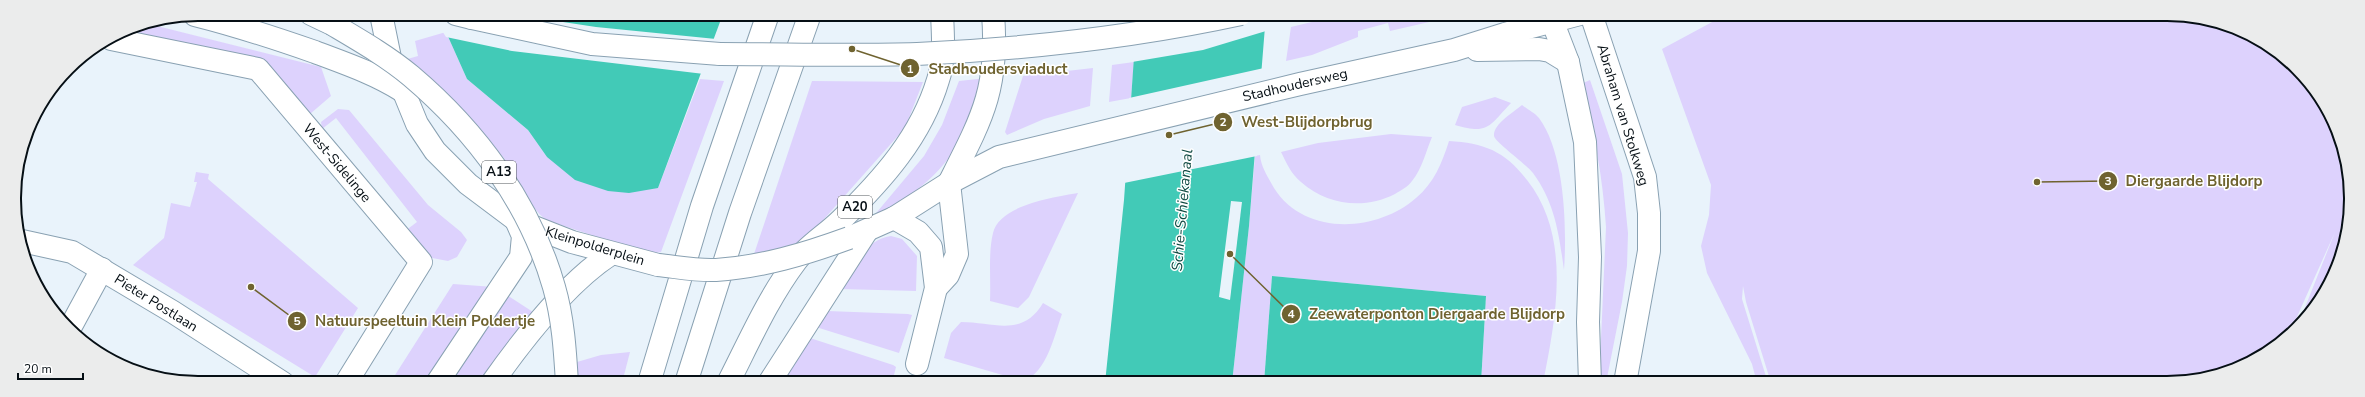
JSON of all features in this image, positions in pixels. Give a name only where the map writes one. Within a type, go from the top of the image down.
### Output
[{"type":"main road","points":[[218,21],[242,27],[348,64],[385,80],[401,90]]},
{"type":"main road","name":"A13","points":[[323,21],[352,36],[410,76],[447,110],[483,148],[514,195],[537,241],[554,287],[565,344],[567,376]]},
{"type":"main road","name":"Kleinpolderplein","points":[[382,21],[390,58],[401,90],[417,124],[435,150],[468,184],[516,220],[572,242],[611,254],[658,265],[715,270],[765,264],[809,252],[857,235],[894,218],[948,183],[978,125],[991,88],[995,60],[993,21]]},
{"type":"main road","points":[[487,21],[592,44],[720,54],[880,54],[964,51],[1122,35],[1166,29],[1206,21]]},
{"type":"main road","points":[[651,376],[702,206],[766,21]]},
{"type":"main road","points":[[688,376],[740,213],[808,21]]},
{"type":"main road","name":"A20","points":[[732,376],[764,311],[797,260],[862,199],[891,168],[912,137],[939,80],[943,42],[942,21]]},
{"type":"main road","name":"Stadhoudersweg","points":[[948,183],[999,157],[1042,145],[1300,84],[1454,50],[1542,21]]},
{"type":"main road","points":[[1552,21],[1568,62],[1585,142],[1590,257],[1588,322],[1590,376]]},
{"type":"main road","name":"Abraham van Stolkweg","points":[[1593,21],[1645,177],[1650,213],[1649,251],[1629,351],[1626,376]]},
{"type":"main road","name":"West-Sidelinge","points":[[118,40],[258,69],[421,262],[350,376]]},
{"type":"main road","points":[[1454,50],[1539,49],[1550,52],[1568,62]]},
{"type":"main road","points":[[936,288],[948,275],[957,254],[948,183]]},
{"type":"main road","points":[[894,218],[918,232],[931,247],[936,288],[917,364]]},
{"type":"main road","points":[[443,376],[521,257],[523,236],[516,220]]},
{"type":"main road","name":"A20","points":[[773,376],[857,235]]},
{"type":"main road","name":"Pieter Postlaan","points":[[26,242],[72,252],[102,269],[174,312],[253,374]]},
{"type":"main road","points":[[497,376],[510,358],[577,281],[594,265],[611,254]]},
{"type":"main road","points":[[72,323],[102,269]]},
{"type":"shaded area","points":[[1316,21],[1434,21],[1390,31],[1388,23],[1358,31],[1358,37],[1312,55],[1286,61],[1291,27]]},
{"type":"shaded area","points":[[1714,21],[2178,21],[2201,24],[2224,30],[2245,39],[2284,65],[2307,90],[2326,120],[2335,141],[2341,164],[2344,187],[2344,210],[2341,233],[2335,254],[2334,253],[2335,256],[2326,277],[2303,312],[2335,232],[2296,320],[2275,339],[2245,358],[2224,367],[2201,373],[2178,376],[1769,376],[1746,302],[1743,286],[1742,299],[1766,376],[1755,376],[1752,364],[1707,273],[1701,246],[1709,215],[1711,185],[1662,49]]},
{"type":"shaded area","points":[[157,26],[321,67],[331,96],[310,114],[265,63],[134,33]]},
{"type":"shaded area","points":[[446,32],[467,79],[528,130],[547,157],[658,188],[700,79],[724,81],[661,252],[649,254],[546,220],[539,213],[527,198],[509,165],[492,143],[468,118],[404,60],[418,56],[415,41]]},
{"type":"shaded area","points":[[1134,62],[1131,98],[1109,102],[1112,65]]},
{"type":"shaded area","points":[[1093,68],[1090,106],[1044,119],[1007,135],[1005,132],[1023,76]]},
{"type":"shaded area","points":[[987,78],[960,140],[944,164],[922,186],[910,195],[872,218],[924,156],[942,125],[959,81]]},
{"type":"shaded area","points":[[1590,80],[1622,174],[1628,233],[1627,266],[1622,302],[1607,376],[1599,376],[1606,227],[1605,209],[1597,154],[1581,84]]},
{"type":"shaded area","points":[[812,81],[923,82],[905,128],[801,245],[780,252],[754,254]]},
{"type":"shaded area","points":[[1495,97],[1511,103],[1493,123],[1482,128],[1475,129],[1455,125],[1462,107]]},
{"type":"shaded area","points":[[1522,105],[1539,118],[1548,133],[1559,170],[1565,233],[1564,270],[1555,219],[1540,184],[1533,173],[1494,136],[1500,123]]},
{"type":"shaded area","points":[[338,109],[349,110],[428,205],[461,232],[467,240],[457,257],[448,261],[427,257],[405,231],[417,222],[336,118],[322,129],[321,122]]},
{"type":"shaded area","points":[[1391,134],[1432,137],[1421,165],[1410,183],[1395,194],[1371,202],[1346,203],[1322,196],[1311,190],[1294,175],[1281,152],[1318,143]]},
{"type":"shaded area","points":[[1449,141],[1473,144],[1493,150],[1502,155],[1519,170],[1541,202],[1550,226],[1555,252],[1557,278],[1556,305],[1544,376],[1481,376],[1486,296],[1272,276],[1265,376],[1233,376],[1255,156],[1260,155],[1263,168],[1267,176],[1274,188],[1287,204],[1303,215],[1322,221],[1341,224],[1361,223],[1381,218],[1400,210],[1416,198],[1428,186],[1437,172]]},
{"type":"shaded area","points":[[196,172],[209,174],[208,179],[358,308],[316,376],[133,265],[164,238],[171,203],[190,207],[197,182],[194,182]]},
{"type":"shaded area","points":[[1078,193],[1029,297],[1018,308],[990,301],[991,241],[997,223],[1016,209],[1029,204]]},
{"type":"shaded area","points":[[891,236],[902,239],[917,256],[916,291],[840,289],[855,264],[867,249],[874,243]]},
{"type":"shaded area","points":[[453,284],[494,287],[434,376],[394,376]]},
{"type":"shaded area","points":[[507,295],[533,312],[489,376],[453,376]]},
{"type":"shaded area","points":[[1043,303],[1062,314],[1044,362],[1032,376],[1006,376],[944,358],[951,333],[961,322],[1006,326],[1026,321],[1035,314]]},
{"type":"shaded area","points":[[827,311],[912,315],[899,353],[816,327]]},
{"type":"shaded area","points":[[810,338],[896,367],[894,376],[786,376]]},
{"type":"shaded area","points":[[630,352],[624,376],[578,376],[577,362],[601,355]]},
{"type":"water","points":[[438,21],[720,21],[658,188],[629,193],[608,191],[575,180],[547,157],[528,130],[467,79],[446,32]]},
{"type":"water","name":"Schie-Schiekanaal","points":[[1137,21],[1265,21],[1249,226],[1233,376],[1106,376],[1124,200]]},
{"type":"water","points":[[1272,276],[1486,296],[1481,376],[1265,376]]},
{"type":"pier","points":[[436,21],[556,21],[596,27],[716,39],[704,74],[512,51],[446,37]]},
{"type":"pier","points":[[1160,21],[1267,21],[1266,31],[1203,50],[1132,62],[1134,26]]},
{"type":"pier","points":[[1264,68],[1257,156],[1124,183],[1129,98]]},
{"type":"pier","points":[[1231,201],[1242,202],[1230,300],[1219,297]]},
{"type":"place","name":"Stadhoudersviaduct","points":[[852,49]]},
{"type":"place","name":"West-Blijdorpbrug","points":[[1169,135]]},
{"type":"place","name":"Diergaarde Blijdorp","points":[[2037,182]]},
{"type":"place","name":"Zeewaterponton Diergaarde Blijdorp","points":[[1230,254]]},
{"type":"place","name":"Natuurspeeltuin Klein Poldertje","points":[[251,287]]}]
